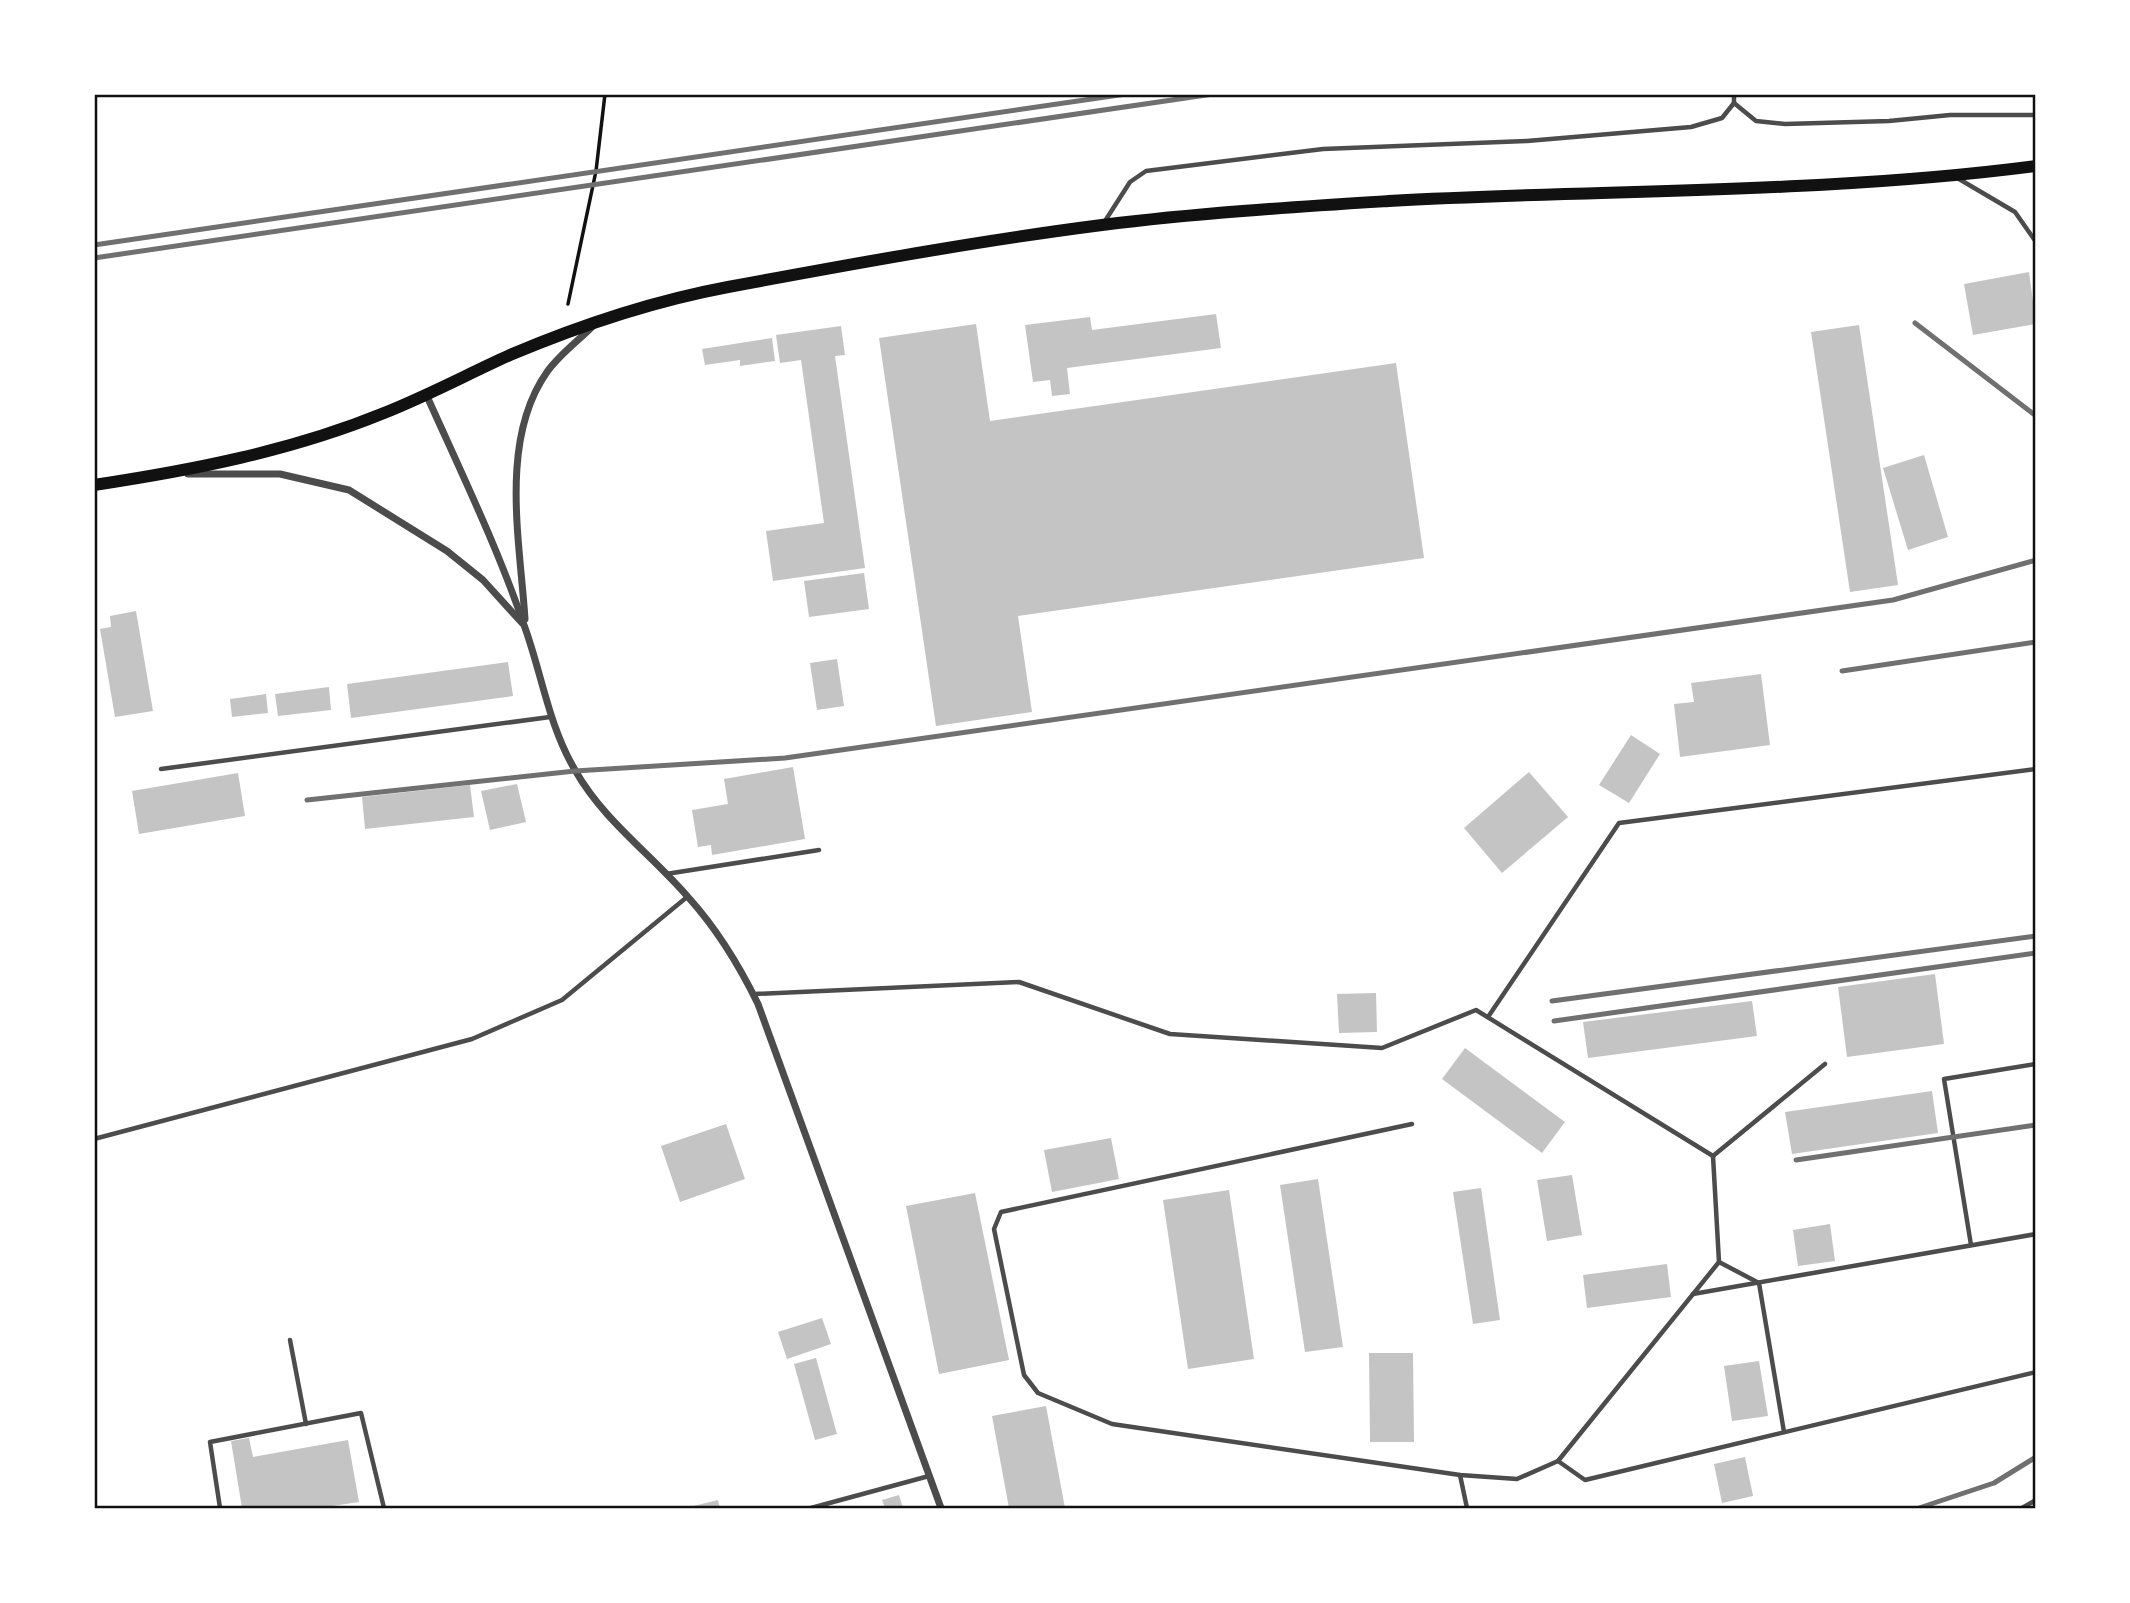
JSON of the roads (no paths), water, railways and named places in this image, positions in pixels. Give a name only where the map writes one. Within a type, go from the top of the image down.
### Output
[{"type":"main road","points":[[94,485],[168,474],[258,454],[327,433],[598,321],[668,299],[1103,225],[1390,201],[1706,190],[1955,177],[2035,166]]},
{"type":"street","points":[[525,626],[517,467],[523,430],[531,401],[548,371],[598,321]]},
{"type":"street","points":[[426,394],[525,626],[550,717],[575,771],[590,793],[688,896],[740,967],[753,994],[789,1083],[941,1508]]},
{"type":"street","points":[[168,474],[280,474],[349,490],[447,551],[483,580],[525,626]]},
{"type":"lane","points":[[1103,225],[1130,182],[1146,171],[1323,149],[1527,141],[1691,127],[1722,118],[1734,103],[1734,94]]},
{"type":"lane","points":[[1734,103],[1756,121],[1785,124],[1889,121],[1950,115],[2035,115]]},
{"type":"lane","points":[[1955,177],[2015,212],[2035,242]]},
{"type":"lane","points":[[162,769],[550,717]]},
{"type":"lane","points":[[1488,1017],[1619,823],[2035,769]]},
{"type":"lane","points":[[666,874],[820,850]]},
{"type":"lane","points":[[94,1139],[472,1040],[562,1000],[688,896]]},
{"type":"lane","points":[[753,994],[1019,982],[1170,1034],[1381,1048],[1476,1010],[1713,1156]]},
{"type":"lane","points":[[1713,1156],[1825,1064]]},
{"type":"lane","points":[[1971,1245],[1944,1079],[2035,1064]]},
{"type":"lane","points":[[1412,1124],[1001,1212],[995,1229],[1024,1375],[1038,1393],[1112,1424],[1460,1475],[1517,1479],[1558,1461],[1719,1262],[1713,1156]]},
{"type":"lane","points":[[1693,1294],[2035,1234]]},
{"type":"lane","points":[[1719,1262],[1759,1283]]},
{"type":"lane","points":[[1759,1283],[1784,1432]]},
{"type":"lane","points":[[290,1340],[306,1424]]},
{"type":"lane","points":[[1558,1461],[1584,1480],[2035,1372]]},
{"type":"lane","points":[[220,1508],[210,1443],[362,1413],[384,1508]]},
{"type":"lane","points":[[1460,1475],[1467,1508]]},
{"type":"lane","points":[[811,1508],[929,1476]]},
{"type":"lane","points":[[2022,1508],[2035,1500]]},
{"type":"railway","points":[[94,245],[1126,94]]},
{"type":"railway","points":[[94,258],[1213,94]]},
{"type":"railway","points":[[1915,323],[2036,416]]},
{"type":"railway","points":[[307,800],[575,771],[785,758],[1893,600],[2036,560]]},
{"type":"railway","points":[[1842,671],[2036,642]]},
{"type":"railway","points":[[1552,1001],[2036,936]]},
{"type":"railway","points":[[1554,1021],[2036,953]]},
{"type":"railway","points":[[1796,1160],[2036,1125]]},
{"type":"railway","points":[[1919,1508],[1994,1483],[2036,1457]]}]
